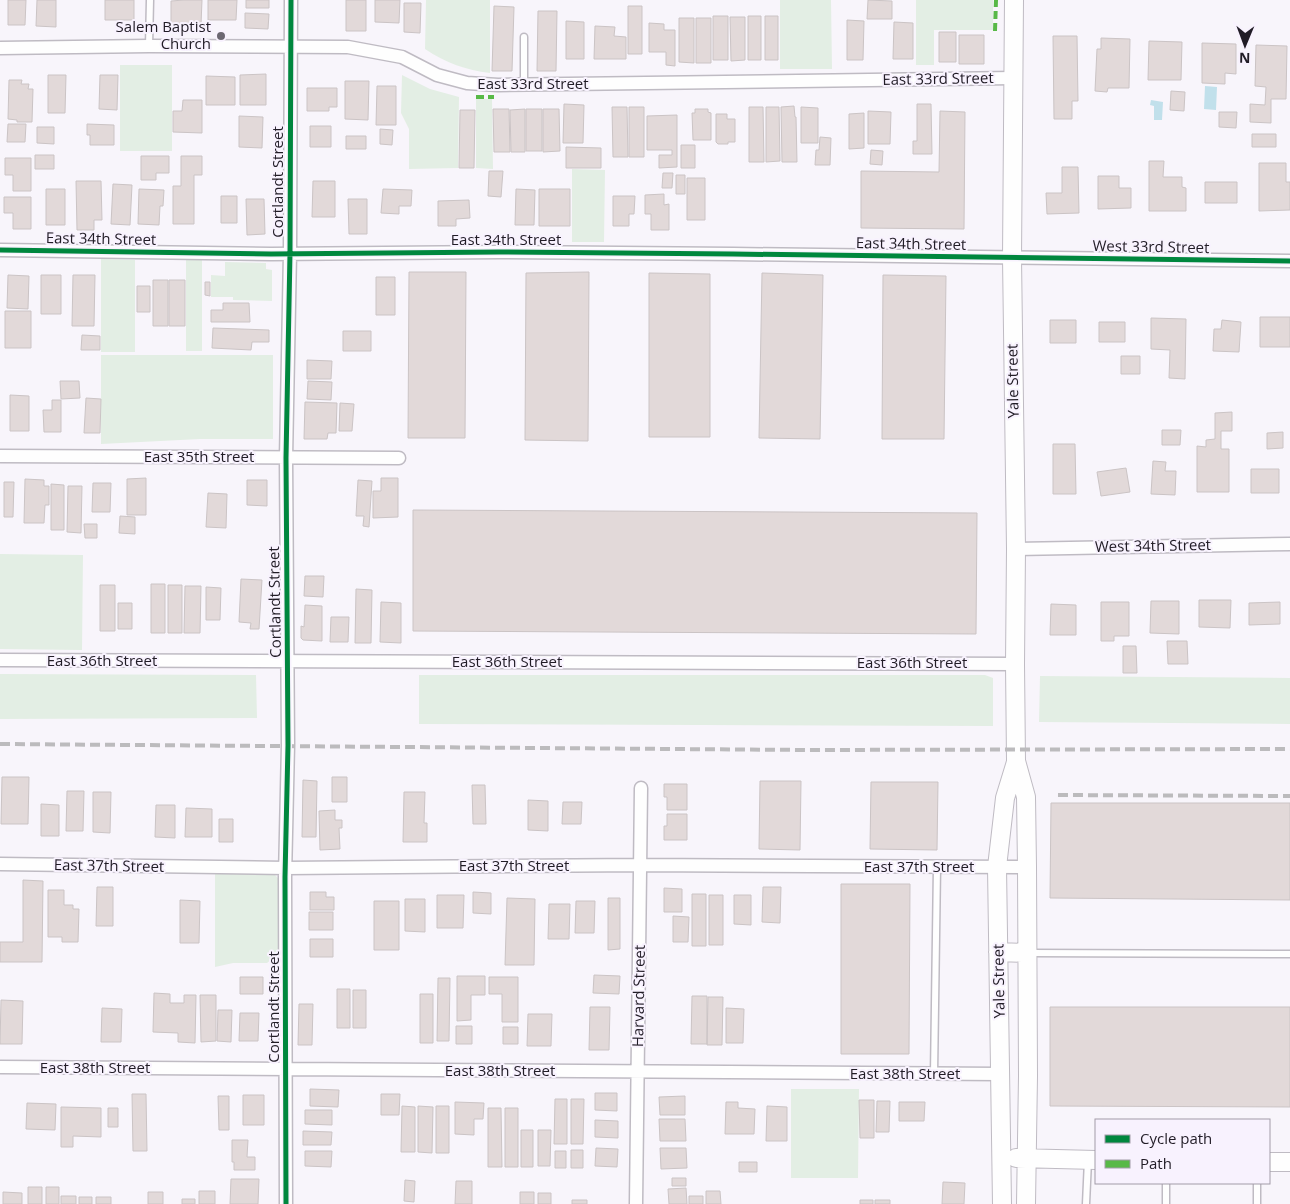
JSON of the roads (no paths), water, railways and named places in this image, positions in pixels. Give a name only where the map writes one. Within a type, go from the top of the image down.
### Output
[{"type":"main road","name":"Yale Street","points":[[1014,0],[1012,258],[1016,549],[1015,664],[1016,761],[1026,797],[1028,953],[1026,1204]]},
{"type":"main road","name":"Yale Street","points":[[1002,1204],[1003,1158],[997,867],[1005,798],[1016,761]]},
{"type":"main road","points":[[998,952],[1028,953]]},
{"type":"main road","points":[[1003,1158],[1092,1160]]},
{"type":"main road","points":[[1270,1162],[1290,1162]]},
{"type":"street","name":"Cortlandt Street","points":[[286,1204],[288,662],[286,458],[290,253],[291,0]]},
{"type":"street","name":"East 33rd Street","points":[[0,48],[149,46],[348,47],[402,57],[438,75],[467,83],[524,85],[1013,78]]},
{"type":"street","name":"East 34th Street","points":[[0,250],[733,254],[1012,258]]},
{"type":"street","name":"West 33rd Street","points":[[1012,258],[1290,261]]},
{"type":"street","name":"East 35th Street","points":[[0,456],[399,458]]},
{"type":"street","name":"West 34th Street","points":[[1016,549],[1290,544]]},
{"type":"street","name":"East 36th Street","points":[[0,660],[1015,664]]},
{"type":"street","name":"Harvard Street","points":[[636,1204],[641,788]]},
{"type":"street","name":"East 37th Street","points":[[0,864],[286,868],[640,865],[1027,868]]},
{"type":"street","name":"East 38th Street","points":[[0,1067],[1000,1074]]},
{"type":"lane","points":[[149,46],[150,0]]},
{"type":"lane","points":[[524,37],[524,85]]},
{"type":"lane","points":[[934,1074],[937,867]]},
{"type":"lane","points":[[1028,953],[1290,954]]},
{"type":"lane","points":[[1086,1204],[1092,1160]]},
{"type":"lane","points":[[1166,1184],[1166,1204]]},
{"type":"lane","points":[[1257,1184],[1258,1204]]},
{"type":"water","points":[[1205,86],[1217,87],[1216,110],[1204,109]]},
{"type":"water","points":[[1151,100],[1163,102],[1162,120],[1154,120],[1154,106],[1150,105]]},
{"type":"railway","points":[[0,744],[807,750],[1290,749]]},
{"type":"railway","points":[[1058,795],[1290,796]]},
{"type":"place","name":"Salem Baptist Church","points":[[221,36]]}]
